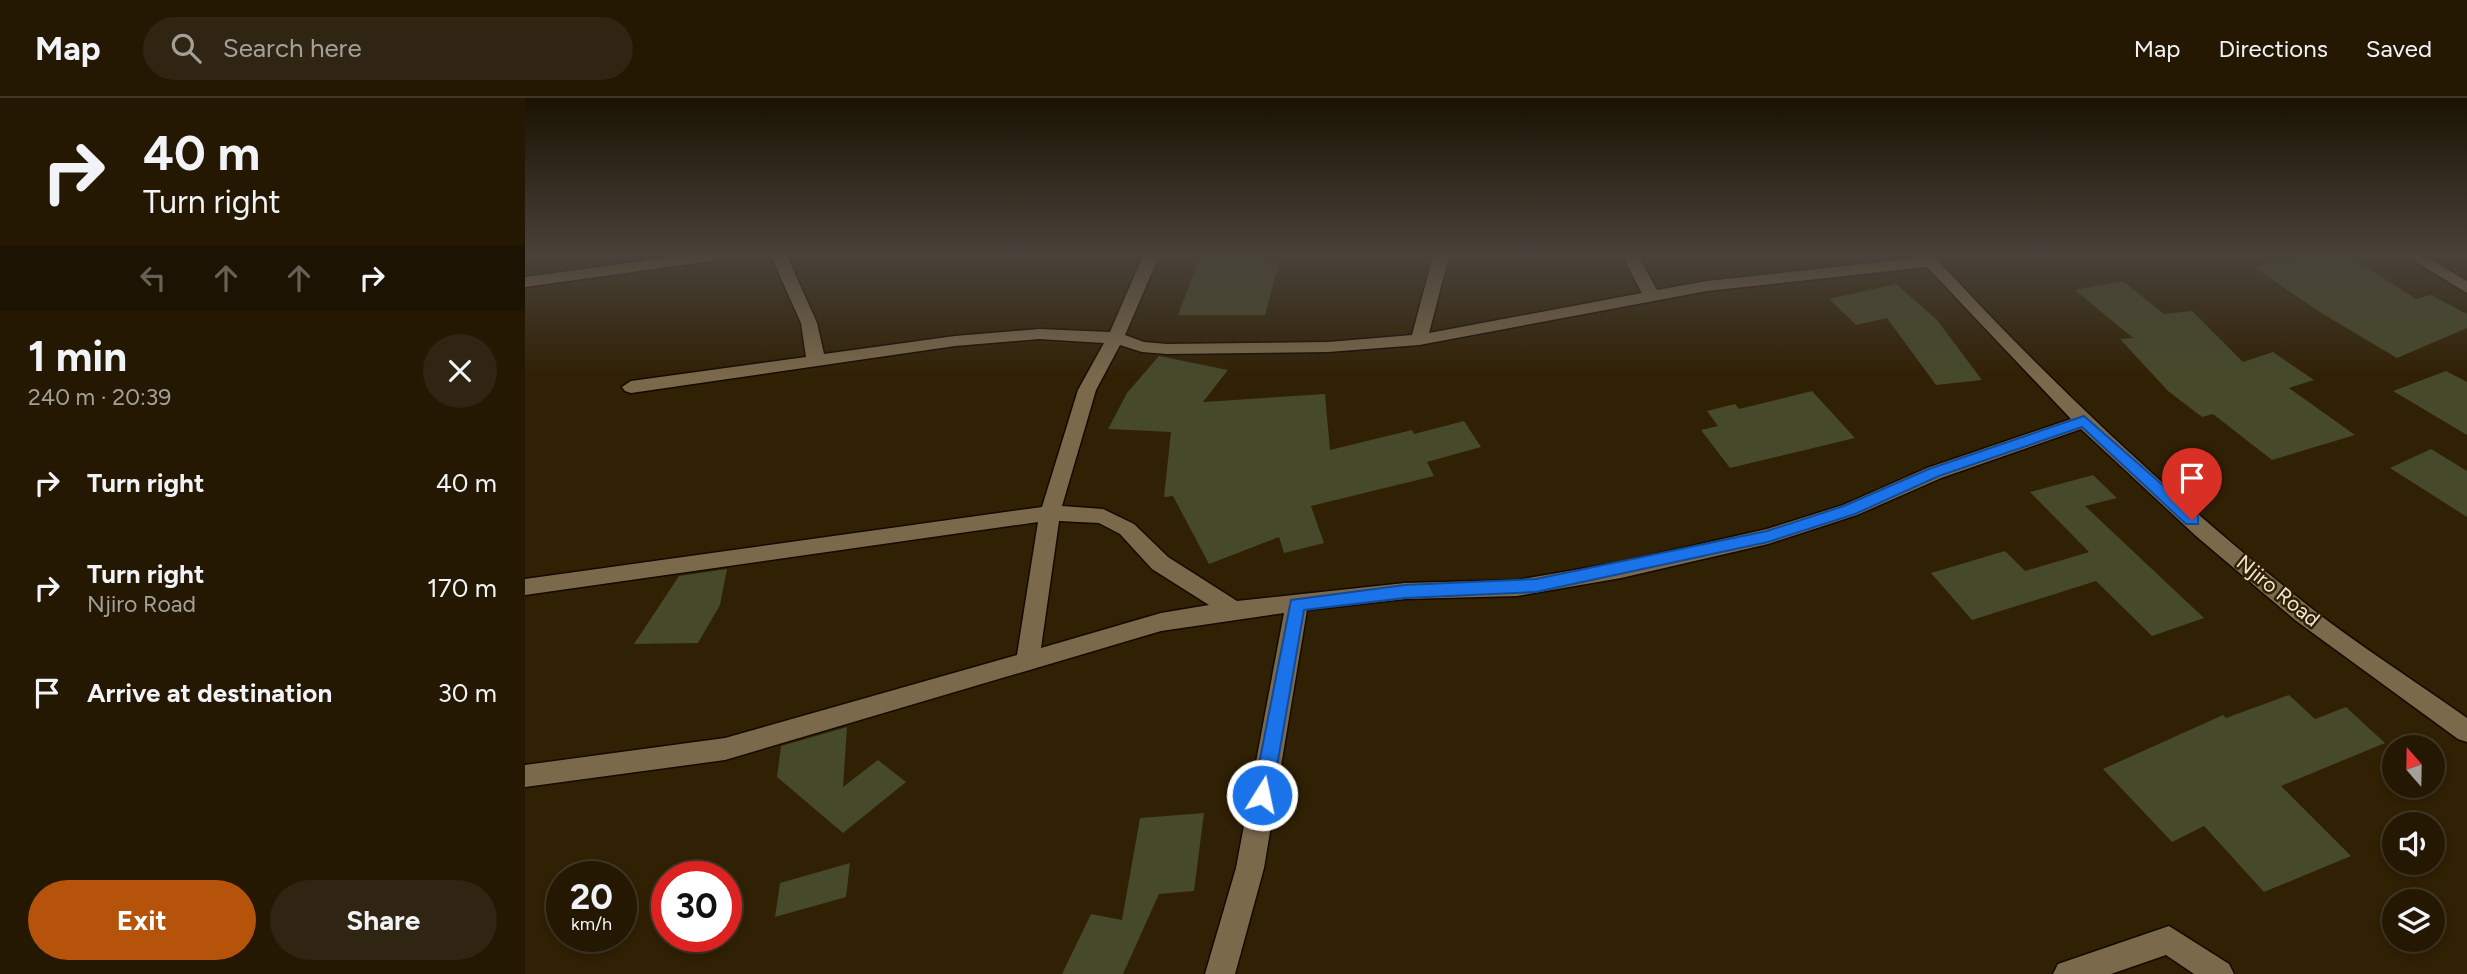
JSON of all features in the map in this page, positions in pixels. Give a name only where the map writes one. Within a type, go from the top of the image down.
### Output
[{"type":"street","points":[[797,297],[809,323],[816,361]]},
{"type":"street","points":[[1028,659],[1036,590],[1051,513],[1072,431],[1088,387],[1116,338],[1134,297]]},
{"type":"street","points":[[1419,340],[1430,297]]},
{"type":"street","points":[[631,387],[955,341],[1039,334],[1116,338],[1142,347],[1167,349],[1328,347],[1419,340],[1647,297]]},
{"type":"street","name":"Njiro Road","points":[[1961,297],[1995,336],[2192,520],[2305,616],[2467,732]]},
{"type":"street","points":[[525,776],[654,761],[725,749],[1161,622],[1234,610],[1405,592],[1536,586],[1768,536],[1850,510],[1934,473],[2084,421]]},
{"type":"street","points":[[525,587],[1051,513],[1103,516],[1127,530],[1160,563],[1234,610]]},
{"type":"street","points":[[1220,974],[1250,868],[1297,604]]},
{"type":"street","points":[[2068,974],[2169,940],[2219,974]]},
{"type":"building","points":[[1185,297],[1270,297],[1265,315],[1178,315]]},
{"type":"building","points":[[1911,297],[1937,320],[1982,380],[1936,385],[1887,318],[1856,325],[1829,299]]},
{"type":"building","points":[[2083,297],[2143,297],[2164,314],[2192,311],[2243,362],[2273,352],[2314,380],[2289,388],[2355,435],[2272,460],[2213,414],[2202,417],[2168,391],[2120,339],[2133,338]]},
{"type":"building","points":[[2298,297],[2416,299],[2435,297],[2467,314],[2467,328],[2397,358]]},
{"type":"building","points":[[1159,356],[1228,370],[1203,402],[1325,394],[1330,450],[1412,430],[1414,434],[1464,421],[1481,447],[1427,462],[1434,476],[1311,506],[1324,543],[1284,553],[1279,537],[1209,564],[1173,496],[1164,497],[1171,432],[1108,429],[1127,393]]},
{"type":"building","points":[[2446,371],[2467,382],[2467,435],[2393,391]]},
{"type":"building","points":[[1812,391],[1855,438],[1730,468],[1701,430],[1718,426],[1707,411],[1735,404],[1739,409]]},
{"type":"building","points":[[2431,449],[2467,471],[2467,517],[2390,468]]},
{"type":"building","points":[[2093,475],[2117,498],[2085,506],[2204,618],[2152,636],[2096,581],[1972,620],[1931,573],[2005,551],[2025,571],[2089,552],[2030,492]]},
{"type":"building","points":[[727,569],[720,605],[698,643],[634,644],[679,576]]},
{"type":"building","points":[[2289,695],[2315,719],[2346,707],[2382,740],[2382,744],[2281,786],[2351,856],[2264,892],[2204,826],[2172,842],[2103,769],[2223,715],[2226,718]]},
{"type":"building","points":[[847,727],[843,787],[878,760],[906,782],[843,833],[777,777],[781,746]]},
{"type":"building","points":[[1204,813],[1194,891],[1159,894],[1123,974],[1062,974],[1091,914],[1122,920],[1140,818]]},
{"type":"building","points":[[850,863],[846,897],[775,917],[780,883]]},
{"type":"route","points":[[1262,795],[1297,604],[1405,592],[1536,586],[1621,570],[1768,536],[1850,510],[1934,473],[2084,421],[2192,520]]}]
